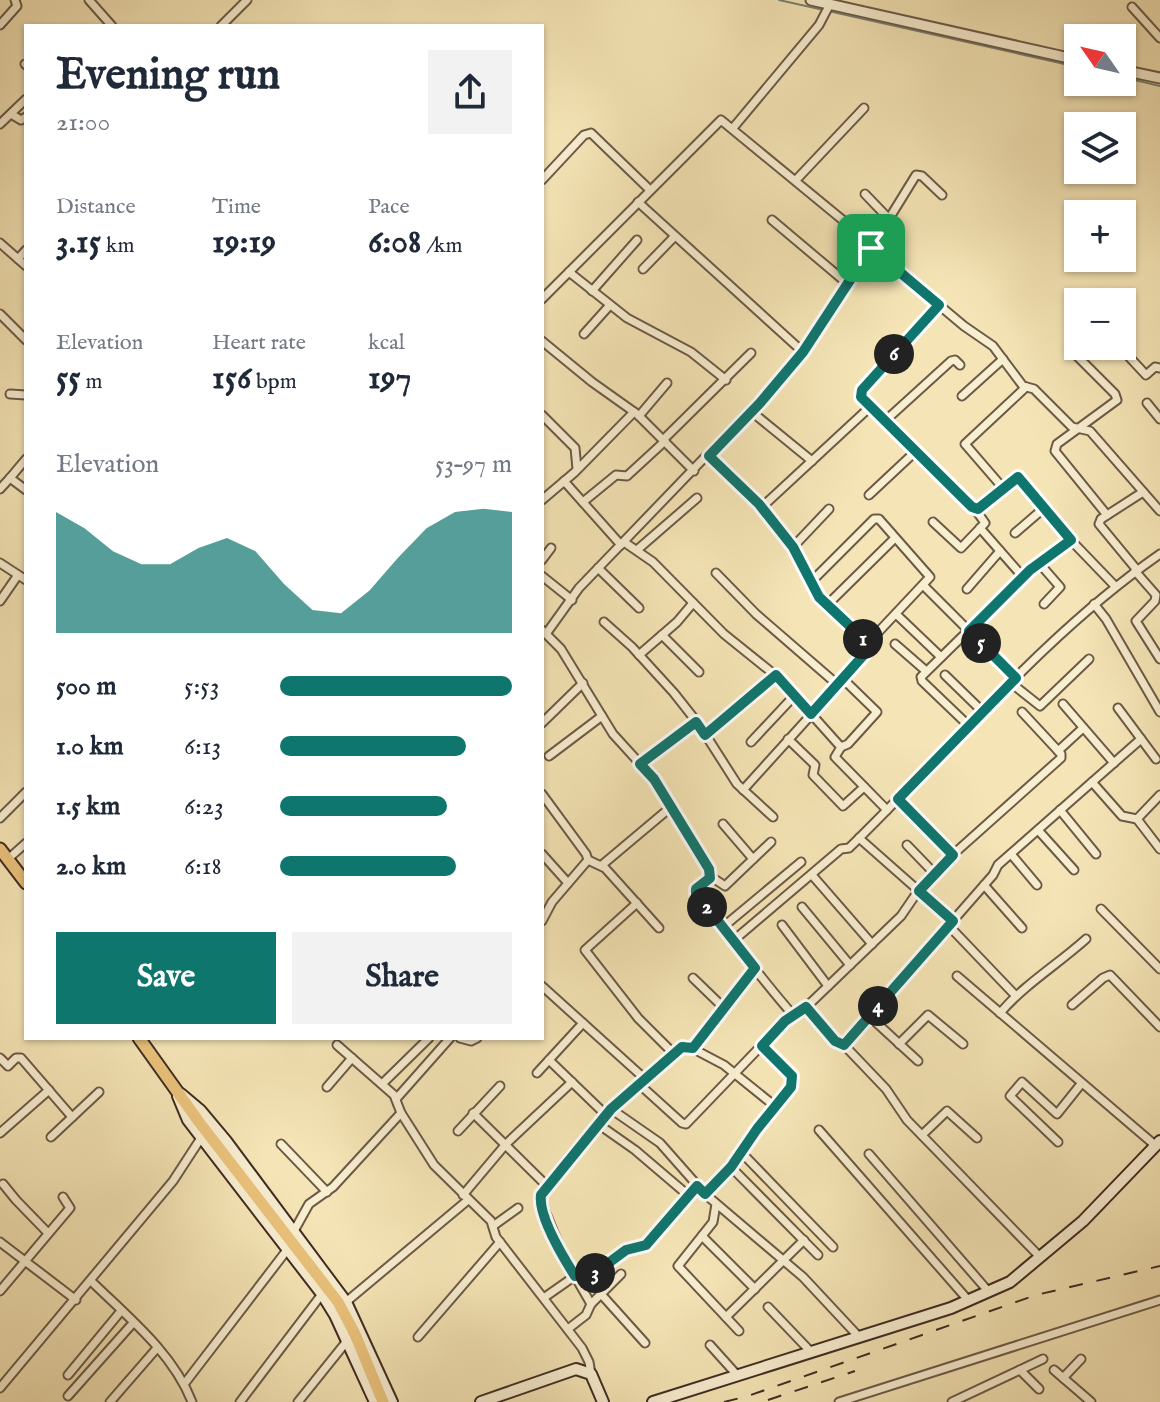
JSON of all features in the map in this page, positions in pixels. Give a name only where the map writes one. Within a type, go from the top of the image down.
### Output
[{"type":"main road","points":[[4,854],[24,880]]},
{"type":"main road","points":[[140,1040],[199,1122],[338,1302],[383,1402]]},
{"type":"main road","points":[[176,1091],[188,1120],[322,1294],[375,1402]]},
{"type":"main road","points":[[176,1091],[191,1102],[226,1141],[346,1302],[392,1402]]},
{"type":"main road","points":[[653,1402],[859,1337],[968,1300],[1010,1282],[1083,1221],[1158,1144]]},
{"type":"main road","points":[[481,1402],[576,1369],[591,1374],[603,1402]]},
{"type":"street","points":[[0,25],[17,6],[15,0]]},
{"type":"street","points":[[89,0],[110,24]]},
{"type":"street","points":[[223,24],[247,0]]},
{"type":"street","points":[[811,0],[1064,57]]},
{"type":"street","points":[[733,128],[835,4]]},
{"type":"street","points":[[1132,7],[1160,38]]},
{"type":"street","points":[[1136,73],[1160,78]]},
{"type":"street","points":[[0,124],[24,101]]},
{"type":"street","points":[[796,180],[864,108]]},
{"type":"street","points":[[11,114],[21,120],[24,118]]},
{"type":"street","points":[[544,297],[718,121],[724,120],[939,305],[993,346],[1026,387],[1034,389],[1072,427],[1090,431],[1158,505]]},
{"type":"street","points":[[544,178],[584,135],[591,133],[650,190]]},
{"type":"street","points":[[771,842],[725,886],[710,876],[654,779],[613,734],[561,649],[544,632],[579,588],[752,412],[803,352],[916,175],[922,176],[942,195]]},
{"type":"street","points":[[865,194],[890,220]]},
{"type":"street","points":[[638,202],[803,352]]},
{"type":"street","points":[[772,220],[848,284]]},
{"type":"street","points":[[643,269],[674,237]]},
{"type":"street","points":[[592,291],[637,240]]},
{"type":"street","points":[[0,243],[24,264]]},
{"type":"street","points":[[18,259],[24,252]]},
{"type":"street","points":[[569,272],[627,318],[691,352],[726,380]]},
{"type":"street","points":[[584,334],[610,305]]},
{"type":"street","points":[[933,522],[959,548],[985,521],[861,397],[862,390],[939,305]]},
{"type":"street","points":[[0,314],[24,338]]},
{"type":"street","points":[[544,343],[636,414],[694,471]]},
{"type":"street","points":[[583,502],[616,475],[627,476],[751,353]]},
{"type":"street","points":[[962,396],[1003,359]]},
{"type":"street","points":[[1081,360],[1117,397],[1116,402],[1057,444],[1055,451],[1107,515]]},
{"type":"street","points":[[1132,360],[1146,375],[1155,367],[1160,368]]},
{"type":"street","points":[[885,421],[951,361],[960,365]]},
{"type":"street","points":[[544,498],[667,383]]},
{"type":"street","points":[[1003,488],[965,444],[1026,387]]},
{"type":"street","points":[[10,394],[24,395]]},
{"type":"street","points":[[1147,403],[1160,419]]},
{"type":"street","points":[[761,508],[870,407]]},
{"type":"street","points":[[752,412],[812,461]]},
{"type":"street","points":[[544,417],[575,448],[577,469]]},
{"type":"street","points":[[869,495],[916,451]]},
{"type":"street","points":[[709,456],[761,508],[793,547],[810,583],[827,605],[868,643]]},
{"type":"street","points":[[0,489],[24,461]]},
{"type":"street","points":[[975,509],[1018,477],[1115,586]]},
{"type":"street","points":[[10,478],[24,488]]},
{"type":"street","points":[[564,481],[622,544],[653,562],[724,634],[776,675],[841,747]]},
{"type":"street","points":[[1143,492],[1099,521],[1099,526],[1158,598],[1136,621],[1160,659]]},
{"type":"street","points":[[637,550],[697,498]]},
{"type":"street","points":[[1015,533],[1044,508]]},
{"type":"street","points":[[793,547],[829,509]]},
{"type":"street","points":[[743,790],[868,652],[868,643],[930,577],[879,519],[874,519],[810,583]]},
{"type":"street","points":[[980,528],[1023,577]]},
{"type":"street","points":[[827,605],[895,538]]},
{"type":"street","points":[[969,726],[921,677],[1023,577],[1071,540]]},
{"type":"street","points":[[544,557],[551,548]]},
{"type":"street","points":[[967,589],[1000,551]]},
{"type":"street","points":[[734,940],[841,849],[849,848],[1014,680],[1094,604],[1160,554]]},
{"type":"street","points":[[0,563],[24,579]]},
{"type":"street","points":[[1040,564],[1060,587],[1044,604]]},
{"type":"street","points":[[598,568],[639,608]]},
{"type":"street","points":[[716,573],[756,614],[877,712],[848,744],[841,747],[835,757],[887,810]]},
{"type":"street","points":[[0,601],[18,575]]},
{"type":"street","points":[[544,578],[572,600]]},
{"type":"street","points":[[924,586],[1040,706],[1089,659]]},
{"type":"street","points":[[639,655],[693,603]]},
{"type":"street","points":[[1094,604],[1106,619],[1160,712]]},
{"type":"street","points":[[896,614],[941,657]]},
{"type":"street","points":[[604,622],[639,655],[696,722],[731,778],[773,817]]},
{"type":"street","points":[[662,635],[699,672]]},
{"type":"street","points":[[895,644],[926,671]]},
{"type":"street","points":[[705,735],[776,675]]},
{"type":"street","points":[[945,675],[983,712]]},
{"type":"street","points":[[544,721],[583,683]]},
{"type":"street","points":[[751,742],[795,695]]},
{"type":"street","points":[[1063,704],[1114,763]]},
{"type":"street","points":[[1118,708],[1156,759]]},
{"type":"street","points":[[544,988],[684,1124],[785,1021],[806,1007],[907,910],[934,873],[1061,758],[1022,712]]},
{"type":"street","points":[[549,756],[602,716]]},
{"type":"street","points":[[640,764],[696,722]]},
{"type":"street","points":[[1058,751],[1083,728]]},
{"type":"street","points":[[788,739],[815,765],[813,775],[843,806],[864,787]]},
{"type":"street","points":[[844,1045],[951,924],[995,868],[1141,739]]},
{"type":"street","points":[[1092,782],[1127,819],[1137,819],[1160,795]]},
{"type":"street","points":[[0,818],[24,794]]},
{"type":"street","points":[[544,797],[588,860],[602,865],[659,928]]},
{"type":"street","points":[[898,799],[953,855]]},
{"type":"street","points":[[602,865],[671,807]]},
{"type":"street","points":[[1060,810],[1096,854]]},
{"type":"street","points":[[1137,819],[1160,849]]},
{"type":"street","points":[[723,824],[753,859]]},
{"type":"street","points":[[1038,830],[1074,870]]},
{"type":"street","points":[[859,838],[919,891],[1015,995]]},
{"type":"street","points":[[4,854],[24,844]]},
{"type":"street","points":[[907,845],[934,873]]},
{"type":"street","points":[[1011,854],[1037,885]]},
{"type":"street","points":[[544,856],[568,883]]},
{"type":"street","points":[[544,917],[552,902],[588,860]]},
{"type":"street","points":[[723,927],[801,862]]},
{"type":"street","points":[[812,875],[872,944]]},
{"type":"street","points":[[710,876],[696,889],[696,893],[763,981],[794,1016]]},
{"type":"street","points":[[984,885],[1022,928]]},
{"type":"street","points":[[637,903],[585,950],[638,1018],[674,1054]]},
{"type":"street","points":[[802,907],[850,965]]},
{"type":"street","points":[[1101,909],[1160,969]]},
{"type":"street","points":[[782,925],[828,986]]},
{"type":"street","points":[[1000,1013],[1015,995],[1086,939]]},
{"type":"street","points":[[693,1048],[755,968]]},
{"type":"street","points":[[1072,1005],[1110,975],[1160,1027]]},
{"type":"street","points":[[957,976],[1081,1084],[1158,1144]]},
{"type":"street","points":[[693,978],[724,1008]]},
{"type":"street","points":[[806,1007],[835,1041],[844,1045],[876,1078],[907,1120],[1040,1257]]},
{"type":"street","points":[[899,1044],[928,1015],[963,1044]]},
{"type":"street","points":[[869,1016],[918,1061]]},
{"type":"street","points":[[537,1073],[583,1023]]},
{"type":"street","points":[[382,1084],[427,1040]]},
{"type":"street","points":[[396,1099],[448,1040]]},
{"type":"street","points":[[337,1045],[396,1099],[401,1113],[434,1165],[493,1226],[494,1234],[568,1329],[587,1356],[591,1374]]},
{"type":"street","points":[[591,1304],[553,1234],[540,1202],[547,1186],[609,1112],[686,1045],[736,1074],[776,1107]]},
{"type":"street","points":[[705,1194],[731,1167],[791,1087],[792,1076],[762,1046]]},
{"type":"street","points":[[0,1058],[8,1066],[20,1057],[72,1117]]},
{"type":"street","points":[[327,1087],[352,1058]]},
{"type":"street","points":[[549,1060],[609,1112],[660,1143],[705,1194],[803,1277],[859,1337]]},
{"type":"street","points":[[346,1302],[466,1197],[506,1144],[572,1082]]},
{"type":"street","points":[[1058,1142],[1010,1096],[1022,1082],[1057,1114],[1081,1084]]},
{"type":"street","points":[[458,1131],[500,1086]]},
{"type":"street","points":[[0,1133],[49,1090]]},
{"type":"street","points":[[51,1137],[99,1092]]},
{"type":"street","points":[[922,1135],[947,1111],[977,1138]]},
{"type":"street","points":[[294,1231],[309,1204],[327,1192],[401,1113]]},
{"type":"street","points":[[473,1113],[547,1186]]},
{"type":"street","points":[[0,1117],[8,1126]]},
{"type":"street","points":[[598,1124],[635,1150],[689,1196]]},
{"type":"street","points":[[819,1130],[968,1300]]},
{"type":"street","points":[[0,1388],[173,1181],[201,1138]]},
{"type":"street","points":[[281,1144],[327,1192]]},
{"type":"street","points":[[742,1153],[833,1247]]},
{"type":"street","points":[[869,1154],[988,1291]]},
{"type":"street","points":[[731,1167],[818,1255]]},
{"type":"street","points":[[3,1184],[48,1233]]},
{"type":"street","points":[[545,1297],[575,1276],[595,1273],[626,1250],[646,1245],[697,1186]]},
{"type":"street","points":[[0,1291],[70,1208],[63,1197]]},
{"type":"street","points":[[716,1204],[713,1222],[678,1266],[739,1331]]},
{"type":"street","points":[[493,1226],[518,1208]]},
{"type":"street","points":[[702,1236],[755,1289]]},
{"type":"street","points":[[726,1317],[804,1240]]},
{"type":"street","points":[[418,1337],[500,1242]]},
{"type":"street","points":[[2,1247],[76,1300]]},
{"type":"street","points":[[185,1383],[287,1250]]},
{"type":"street","points":[[568,1329],[586,1315],[591,1304],[621,1274]]},
{"type":"street","points":[[91,1281],[157,1348],[185,1383],[192,1402]]},
{"type":"street","points":[[240,1402],[322,1294]]},
{"type":"street","points":[[601,1294],[645,1343]]},
{"type":"street","points":[[839,1402],[1160,1300]]},
{"type":"street","points":[[768,1307],[811,1352]]},
{"type":"street","points":[[68,1375],[121,1311]]},
{"type":"street","points":[[68,1396],[133,1323]]},
{"type":"street","points":[[298,1402],[347,1341]]},
{"type":"street","points":[[710,1345],[737,1375]]},
{"type":"street","points":[[115,1400],[157,1348]]},
{"type":"street","points":[[952,1402],[1043,1359]]},
{"type":"street","points":[[1063,1378],[1081,1359]]},
{"type":"street","points":[[1020,1370],[1039,1389]]},
{"type":"street","points":[[1054,1370],[1091,1402]]},
{"type":"waterway","points":[[779,0],[1064,64]]},
{"type":"waterway","points":[[1136,80],[1160,86]]},
{"type":"railway","points":[[724,1402],[1036,1295],[1160,1266]]},
{"type":"railway","points":[[768,1400],[855,1371]]},
{"type":"route","points":[[871,248],[939,305],[862,390],[861,397],[972,507],[978,509],[1018,477],[1071,540],[1043,563],[1033,567],[969,631],[1016,678],[898,799],[953,855],[919,891],[953,921],[844,1045],[835,1041],[806,1007],[785,1021],[762,1046],[792,1076],[793,1082],[731,1167],[705,1194],[697,1186],[646,1245],[626,1250],[592,1275],[575,1276],[553,1234],[540,1202],[541,1195],[611,1109],[682,1047],[693,1048],[755,968],[696,893],[696,889],[710,878],[709,869],[654,779],[640,764],[696,722],[705,735],[776,675],[811,714],[869,649],[868,643],[813,590],[793,547],[759,504],[709,456],[803,352],[871,248]]}]
